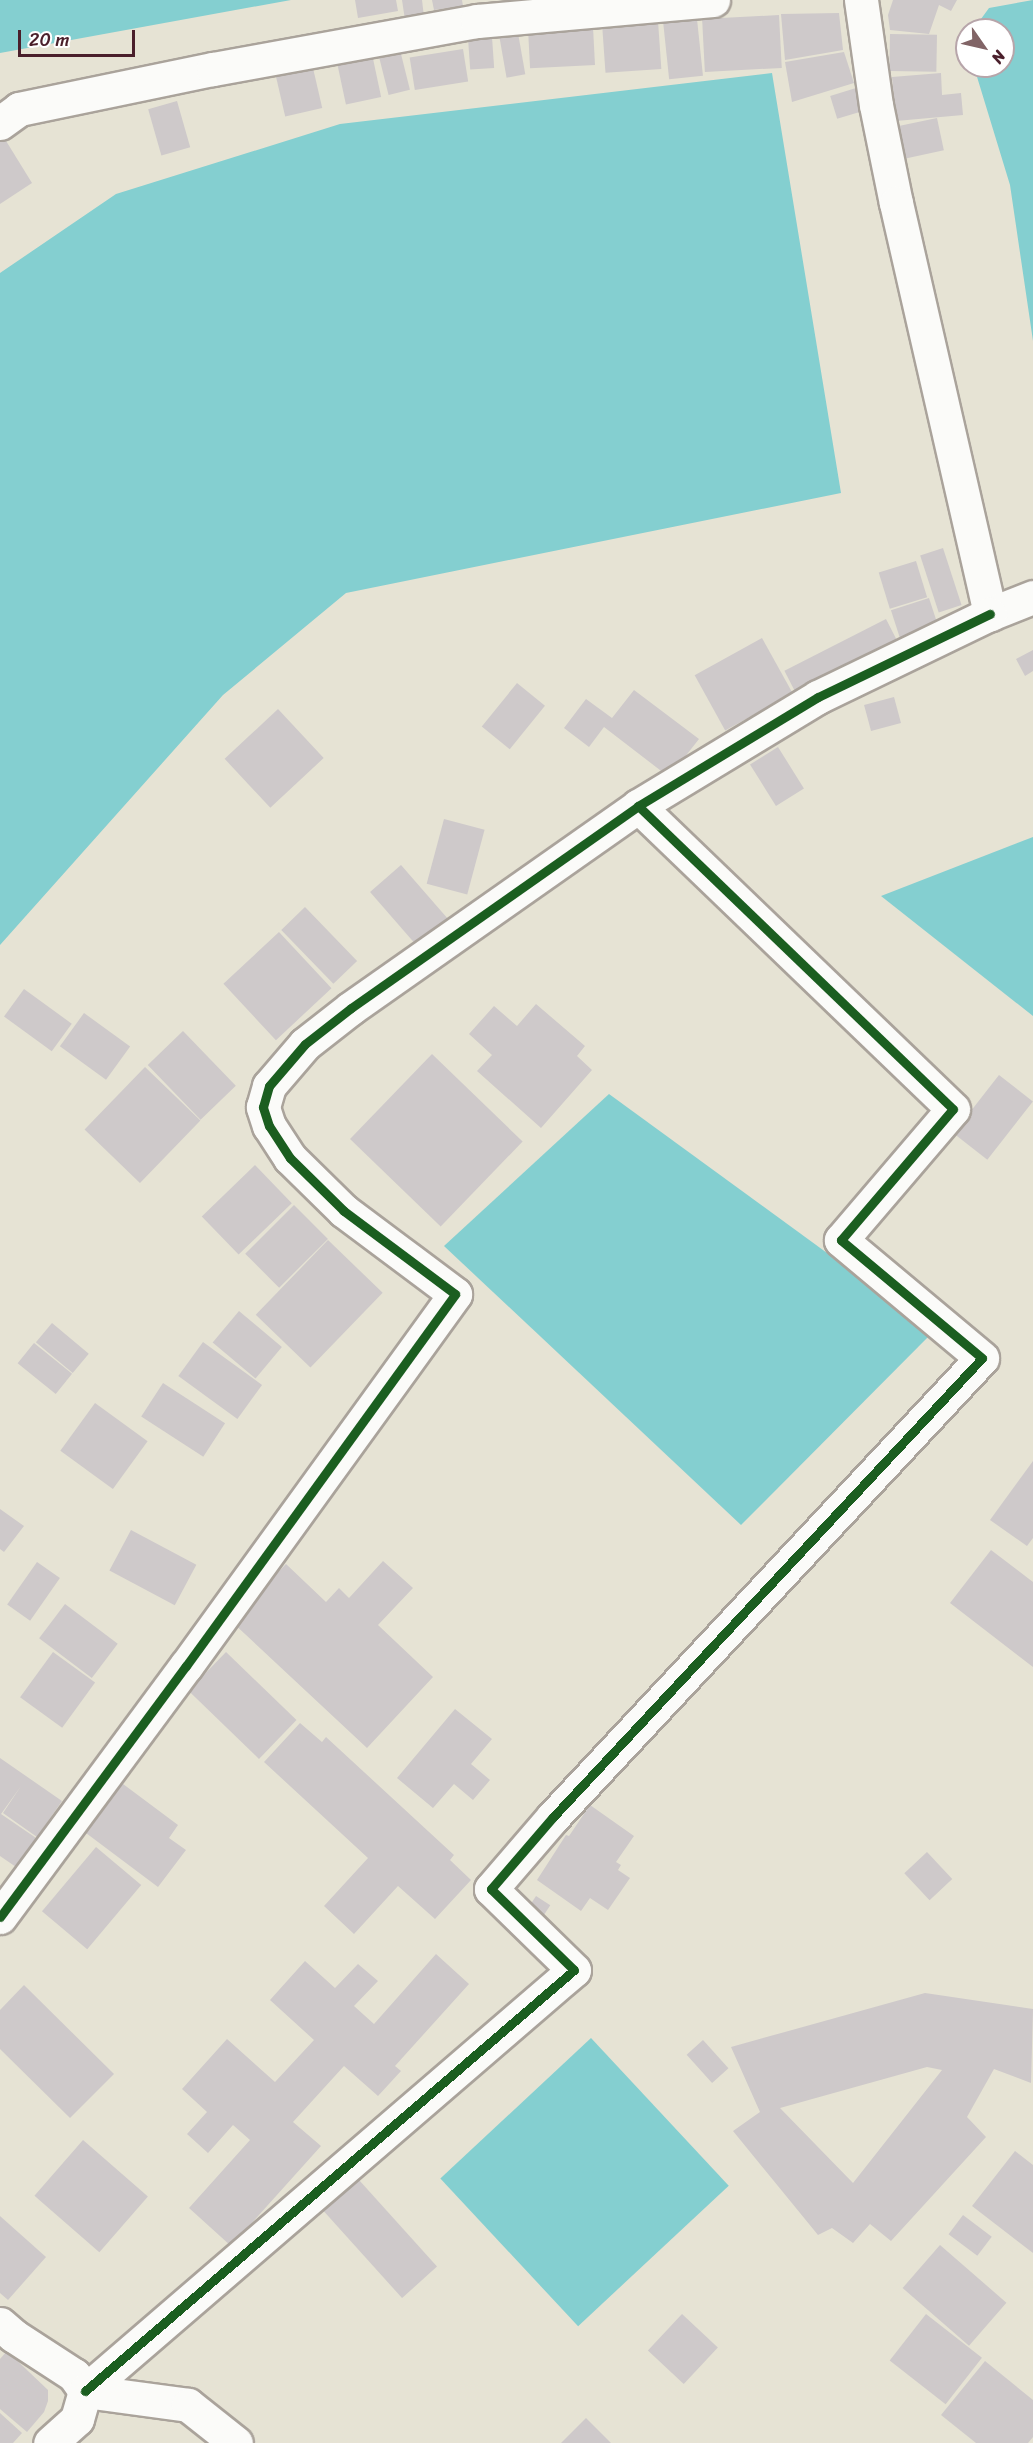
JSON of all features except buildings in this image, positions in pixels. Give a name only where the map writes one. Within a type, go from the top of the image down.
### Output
[{"type":"street","points":[[0,123],[20,109],[213,69],[477,21],[713,0]]},
{"type":"street","points":[[861,0],[876,105],[896,203],[990,614]]},
{"type":"street","points":[[0,1917],[186,1666],[455,1294],[344,1211],[290,1158],[269,1126],[263,1107],[269,1086],[305,1044],[351,1008],[638,806],[818,697],[990,614],[1033,597]]},
{"type":"street","points":[[50,2443],[77,2419],[85,2391],[573,1970],[491,1889],[553,1816],[982,1358],[842,1240],[953,1109],[638,806]]},
{"type":"street","points":[[0,2324],[14,2336],[74,2375],[85,2391],[188,2405],[236,2443]]},
{"type":"water","points":[[0,0],[291,0],[0,53]]},
{"type":"water","points":[[1033,0],[1033,341],[1010,185],[977,78],[1015,78],[1015,18],[982,18],[989,8]]},
{"type":"water","points":[[772,73],[841,493],[346,593],[223,695],[0,945],[0,273],[116,194],[340,124]]},
{"type":"water","points":[[1033,837],[1033,1016],[881,896]]},
{"type":"water","points":[[609,1094],[934,1331],[741,1525],[444,1246]]},
{"type":"water","points":[[591,2038],[729,2186],[578,2326],[440,2178]]},
{"type":"cycle path","points":[[0,1917],[186,1666],[455,1294],[344,1211],[290,1158],[269,1126],[263,1107],[269,1086],[305,1044],[351,1008],[638,806],[818,697],[990,614]]},
{"type":"cycle path","points":[[85,2391],[574,1970],[491,1889],[553,1817],[982,1358],[841,1240],[953,1109],[638,806]]}]
